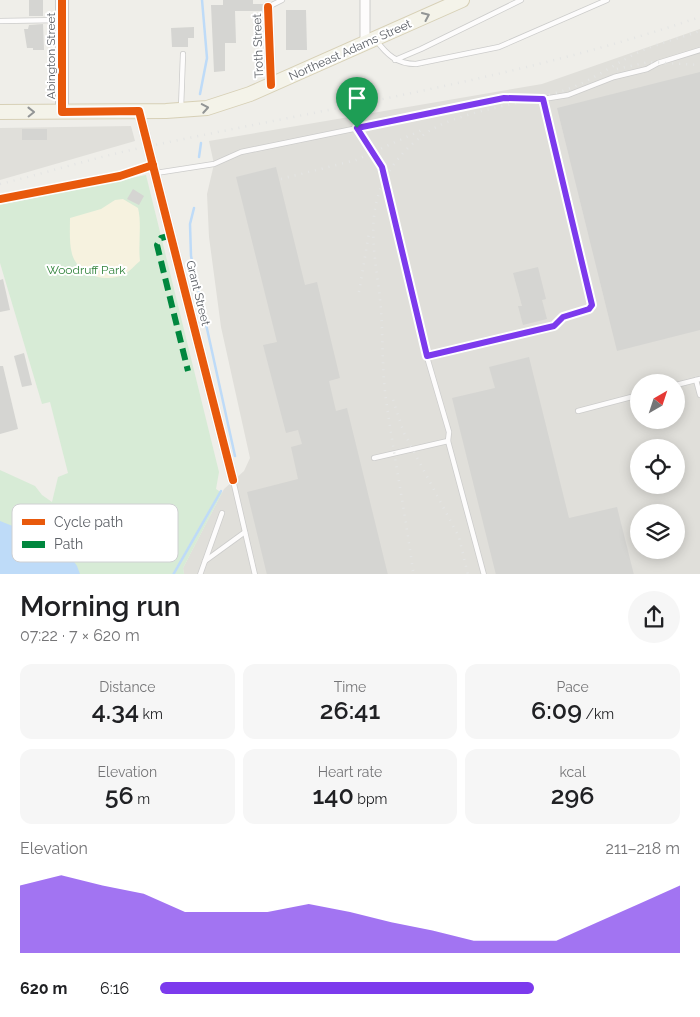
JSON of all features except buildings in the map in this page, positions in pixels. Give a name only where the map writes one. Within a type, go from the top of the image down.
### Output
[{"type":"main road","name":"Northeast Adams Street","points":[[0,112],[139,111],[207,108],[271,85],[462,0]]},
{"type":"street","name":"Abington Street","points":[[62,0],[62,112]]},
{"type":"street","points":[[365,0],[370,41]]},
{"type":"street","name":"Troth Street","points":[[268,6],[271,85]]},
{"type":"street","name":"Grant Street","points":[[139,111],[233,480]]},
{"type":"lane","points":[[268,6],[282,0]]},
{"type":"lane","points":[[395,60],[521,0]]},
{"type":"lane","points":[[370,41],[395,60],[405,64],[416,64],[499,46],[607,0]]},
{"type":"lane","points":[[0,20],[62,20]]},
{"type":"lane","points":[[0,200],[154,169],[214,164],[241,152],[504,98],[543,99],[568,95],[614,77],[647,69],[658,63],[700,50]]},
{"type":"lane","points":[[180,110],[183,54]]},
{"type":"lane","points":[[427,356],[554,326],[563,317],[589,309],[592,305],[543,99]]},
{"type":"lane","points":[[357,128],[382,167],[427,356],[449,432],[448,441],[484,574]]},
{"type":"lane","points":[[685,383],[698,380],[700,394]]},
{"type":"lane","points":[[578,411],[630,397]]},
{"type":"lane","points":[[374,458],[448,441]]},
{"type":"lane","points":[[233,480],[255,574]]},
{"type":"lane","points":[[200,574],[222,514]]},
{"type":"lane","points":[[205,561],[245,532]]},
{"type":"shaded area","points":[[700,29],[700,574],[184,574],[183,568],[224,489],[244,471],[250,458],[221,327],[209,237],[207,194],[214,164],[209,141],[542,84]]},
{"type":"shaded area","points":[[131,126],[135,141],[0,180],[0,128]]},
{"type":"green space","name":"Woodruff Park","points":[[146,175],[219,472],[216,489],[222,493],[183,568],[184,574],[74,574],[56,562],[178,562],[178,504],[12,504],[12,532],[0,524],[0,470],[35,486],[42,495],[52,502],[58,477],[68,473],[50,402],[42,404],[0,263],[0,205]]},
{"type":"sand","points":[[123,199],[138,208],[140,221],[140,261],[127,273],[118,277],[101,278],[94,276],[80,267],[72,254],[70,218],[101,209],[115,200]]},
{"type":"water","points":[[0,521],[12,526],[12,562],[74,562],[80,574],[0,574]]},
{"type":"waterway","points":[[200,94],[207,58],[202,0]]},
{"type":"waterway","points":[[199,157],[201,143]]},
{"type":"waterway","points":[[194,208],[190,224],[191,256],[235,456]]},
{"type":"waterway","points":[[174,574],[221,491]]},
{"type":"railway","points":[[0,184],[131,150],[427,90],[496,74],[633,38],[700,17]]},
{"type":"railway","points":[[413,571],[385,392],[381,309],[374,252],[373,224],[375,210],[385,179],[395,163],[408,148],[436,127],[471,114],[565,90],[584,82],[639,52],[700,31]]},
{"type":"railway","points":[[617,69],[649,62],[700,65]]},
{"type":"railway","points":[[281,179],[356,160],[424,129]]},
{"type":"railway","points":[[359,292],[369,233]]},
{"type":"railway","points":[[393,400],[404,433],[459,537],[468,574]]},
{"type":"marked path","points":[[172,235],[161,238],[157,245],[188,371]]},
{"type":"cycle path","points":[[62,0],[62,112],[139,111],[233,480]]},
{"type":"cycle path","points":[[268,7],[271,85]]},
{"type":"cycle path","points":[[0,199],[120,176],[153,165]]},
{"type":"route","points":[[504,98],[543,99],[592,305],[589,309],[563,317],[554,326],[427,356],[382,167],[357,128],[504,98]]}]
